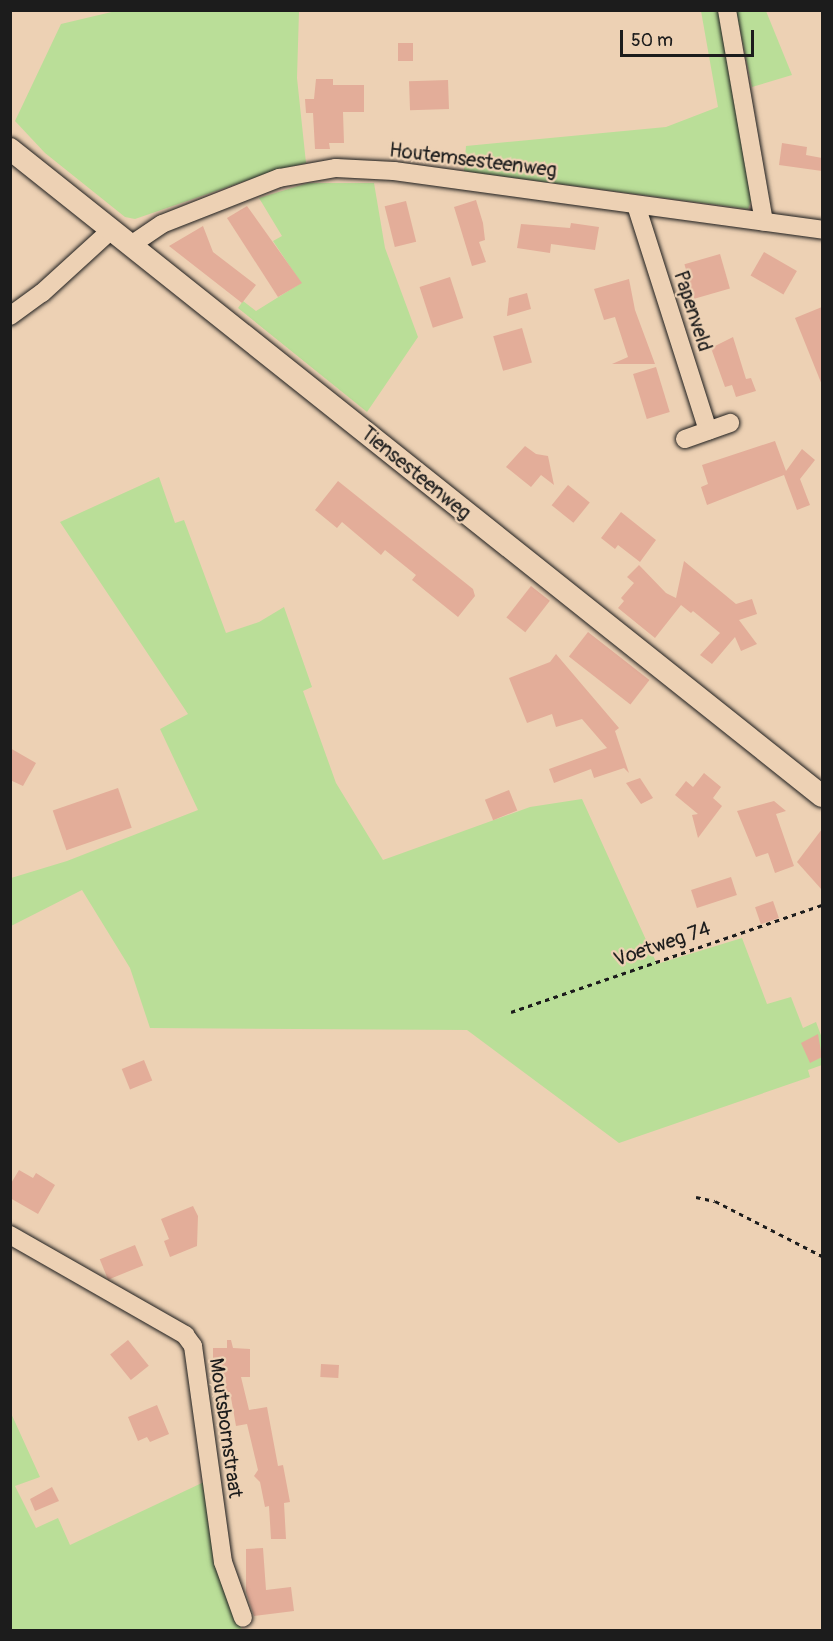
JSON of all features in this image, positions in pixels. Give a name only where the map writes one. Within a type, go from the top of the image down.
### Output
[{"type":"main road","name":"Tiensesteenweg","points":[[10,149],[822,796]]},
{"type":"street","points":[[727,10],[764,222]]},
{"type":"street","name":"Houtemsesteenweg","points":[[131,246],[162,224],[279,178],[336,168],[393,171],[822,230]]},
{"type":"street","name":"Papenveld","points":[[636,205],[708,431]]},
{"type":"street","points":[[10,316],[42,293],[111,230]]},
{"type":"street","points":[[685,439],[730,423]]},
{"type":"street","name":"Moutsbornstraat","points":[[10,1235],[185,1335],[193,1346],[223,1562],[243,1618]]},
{"type":"path","name":"Voetweg 74","points":[[511,1012],[822,905]]},
{"type":"path","points":[[696,1197],[714,1202],[822,1256]]},
{"type":"green space","points":[[120,10],[299,11],[297,78],[306,163],[274,171],[135,219],[125,217],[45,153],[15,121],[61,24]]},
{"type":"green space","points":[[701,11],[766,11],[792,75],[752,87],[739,25],[724,29],[752,199],[748,209],[464,171],[466,146],[666,127],[718,107]]},
{"type":"green space","points":[[308,183],[374,183],[385,248],[418,337],[367,412],[238,308],[243,301],[256,311],[301,283],[273,241],[282,236],[259,198]]},
{"type":"green space","points":[[159,477],[175,523],[184,520],[226,633],[259,622],[284,607],[312,687],[303,691],[336,783],[383,860],[530,807],[582,799],[657,964],[742,938],[767,1004],[791,997],[803,1028],[816,1022],[822,1038],[822,1065],[808,1070],[810,1077],[619,1143],[467,1030],[150,1028],[130,968],[82,890],[11,926],[11,878],[67,861],[198,810],[160,729],[188,714],[60,522]]},
{"type":"green space","points":[[10,1411],[40,1477],[15,1486],[36,1528],[58,1518],[70,1545],[204,1482],[220,1578],[242,1630],[11,1630]]},
{"type":"building","points":[[398,43],[413,43],[413,61],[398,61]]},
{"type":"building","points":[[316,79],[333,79],[333,85],[364,85],[364,112],[343,112],[344,143],[329,143],[330,149],[315,149],[313,113],[306,113],[305,99],[314,99]]},
{"type":"building","points":[[448,80],[449,109],[410,110],[409,81]]},
{"type":"building","points":[[782,143],[807,147],[806,155],[822,158],[822,171],[779,165]]},
{"type":"building","points":[[476,200],[485,240],[479,242],[486,262],[472,266],[454,207]]},
{"type":"building","points":[[406,201],[416,242],[395,247],[385,206]]},
{"type":"building","points":[[247,206],[302,283],[278,297],[227,218]]},
{"type":"building","points":[[571,223],[599,227],[595,250],[551,244],[550,253],[517,248],[521,224],[570,228]]},
{"type":"building","points":[[203,226],[213,252],[256,285],[242,303],[169,246]]},
{"type":"building","points":[[764,252],[797,271],[783,294],[750,275]]},
{"type":"building","points":[[720,254],[730,289],[694,299],[684,264]]},
{"type":"building","points":[[450,277],[463,318],[433,328],[420,287]]},
{"type":"building","points":[[629,279],[635,310],[655,364],[612,364],[628,357],[615,317],[604,320],[594,289]]},
{"type":"building","points":[[527,293],[531,309],[507,316],[509,298]]},
{"type":"building","points":[[822,307],[822,385],[795,318]]},
{"type":"building","points":[[522,328],[532,363],[503,371],[493,336]]},
{"type":"building","points":[[733,337],[746,379],[751,378],[756,391],[736,397],[732,385],[725,387],[711,348]]},
{"type":"building","points":[[656,367],[670,412],[647,419],[633,374]]},
{"type":"building","points":[[775,441],[786,471],[802,449],[815,460],[800,479],[810,505],[797,510],[784,475],[707,505],[701,487],[708,484],[702,465]]},
{"type":"building","points":[[525,446],[536,454],[548,456],[554,485],[541,475],[531,487],[506,467]]},
{"type":"building","points":[[338,481],[473,589],[475,596],[458,617],[412,580],[416,575],[385,550],[381,555],[342,522],[337,528],[315,510]]},
{"type":"building","points":[[568,485],[590,503],[573,523],[552,505]]},
{"type":"building","points":[[621,512],[656,540],[640,562],[618,545],[615,549],[601,538]]},
{"type":"building","points":[[684,561],[736,604],[752,599],[757,614],[739,620],[757,644],[741,651],[735,637],[712,664],[700,655],[720,633],[693,611],[691,613],[681,605],[655,638],[618,608],[624,601],[621,598],[634,583],[627,577],[639,565],[666,593],[676,598]]},
{"type":"building","points":[[531,586],[550,601],[525,632],[506,618]]},
{"type":"building","points":[[588,632],[649,680],[630,704],[569,656]]},
{"type":"building","points":[[556,654],[619,728],[615,731],[629,773],[624,768],[594,778],[591,769],[554,783],[549,769],[607,748],[582,719],[556,727],[552,714],[527,723],[509,678],[550,662]]},
{"type":"building","points":[[10,748],[36,763],[23,786],[10,780]]},
{"type":"building","points":[[704,773],[721,787],[713,798],[722,806],[698,838],[692,815],[698,814],[675,795],[686,781],[693,787]]},
{"type":"building","points":[[640,778],[653,798],[641,804],[626,783]]},
{"type":"building","points":[[118,788],[132,828],[66,850],[53,810]]},
{"type":"building","points":[[509,790],[517,810],[493,820],[485,800]]},
{"type":"building","points":[[774,801],[786,811],[776,814],[794,866],[775,873],[768,853],[756,857],[737,811]]},
{"type":"building","points":[[822,829],[822,890],[797,862]]},
{"type":"building","points":[[731,877],[737,895],[697,908],[691,890]]},
{"type":"building","points":[[773,901],[779,918],[761,924],[755,907]]},
{"type":"building","points":[[818,1034],[822,1057],[810,1063],[801,1043]]},
{"type":"building","points":[[144,1060],[152,1080],[130,1089],[122,1069]]},
{"type":"building","points":[[19,1170],[33,1178],[36,1173],[55,1185],[38,1214],[10,1198],[10,1185]]},
{"type":"building","points":[[193,1206],[198,1216],[197,1246],[170,1257],[164,1241],[169,1239],[161,1219]]},
{"type":"building","points":[[135,1245],[143,1265],[108,1280],[100,1259]]},
{"type":"building","points":[[128,1340],[149,1366],[131,1380],[110,1354]]},
{"type":"building","points":[[227,1340],[231,1340],[233,1348],[250,1349],[250,1377],[241,1377],[249,1410],[267,1407],[278,1466],[283,1465],[290,1502],[284,1503],[286,1539],[271,1539],[269,1506],[265,1507],[260,1482],[254,1476],[258,1470],[247,1424],[236,1426],[230,1392],[225,1392],[226,1377],[220,1377],[220,1365],[213,1365],[213,1348],[227,1348]]},
{"type":"building","points":[[321,1364],[339,1365],[338,1378],[320,1377]]},
{"type":"building","points":[[157,1405],[169,1434],[150,1442],[147,1437],[138,1441],[128,1417]]},
{"type":"building","points":[[52,1487],[59,1501],[35,1511],[30,1499]]},
{"type":"building","points":[[263,1548],[266,1590],[291,1587],[294,1611],[254,1616],[246,1592],[246,1549]]}]
